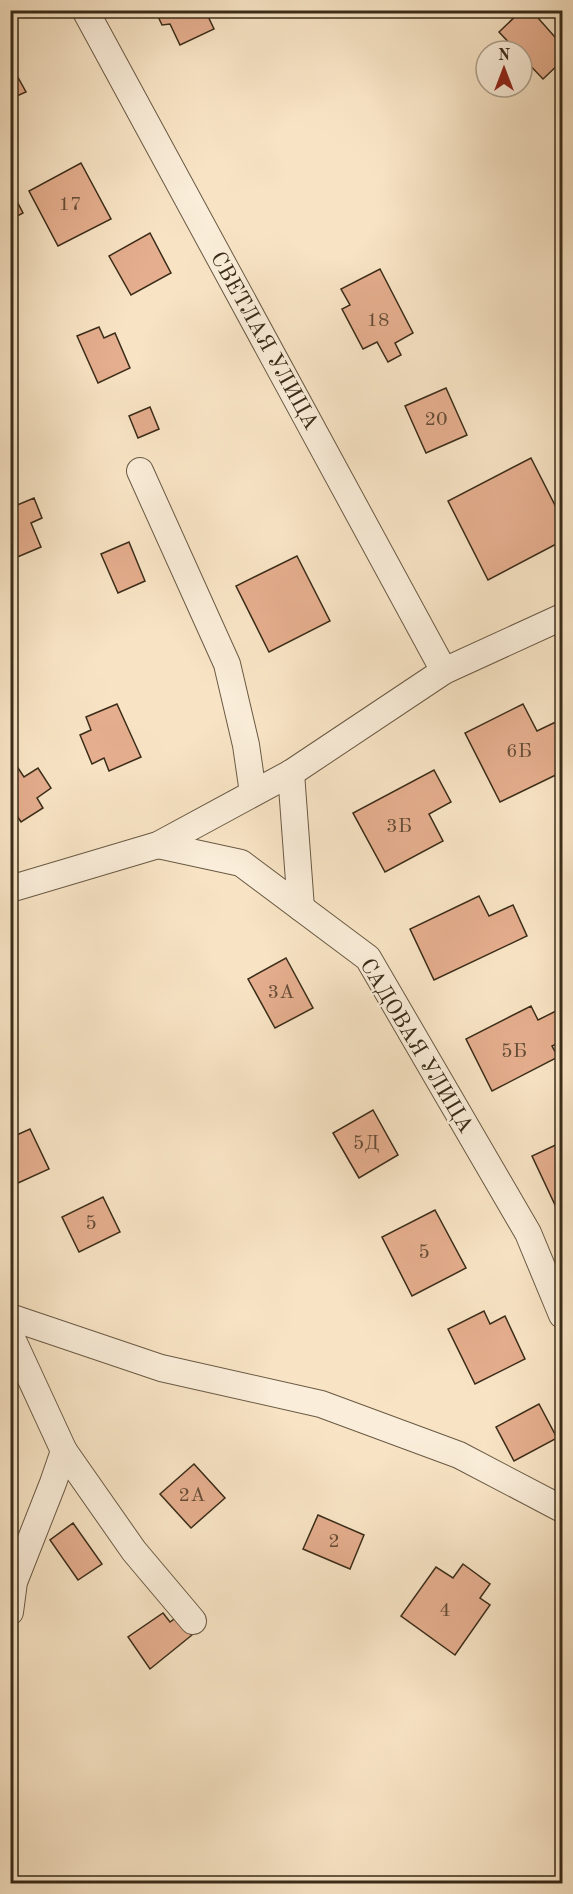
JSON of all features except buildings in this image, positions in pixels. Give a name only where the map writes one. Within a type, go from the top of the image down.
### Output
[{"type":"street","name":"СВЕТЛАЯ УЛИЦА","points":[[85,10],[444,671]]},
{"type":"street","points":[[140,471],[227,664],[246,745],[253,793]]},
{"type":"street","points":[[10,889],[158,845],[291,773],[444,671],[562,617]]},
{"type":"street","points":[[291,773],[301,908]]},
{"type":"street","name":"САДОВАЯ УЛИЦА","points":[[158,845],[241,863],[368,958],[528,1233],[562,1315]]},
{"type":"street","points":[[10,1317],[161,1368],[321,1404],[459,1455],[562,1509]]},
{"type":"street","points":[[10,1334],[64,1451],[134,1551],[193,1621]]},
{"type":"street","points":[[10,1612],[14,1582],[64,1451]]}]
